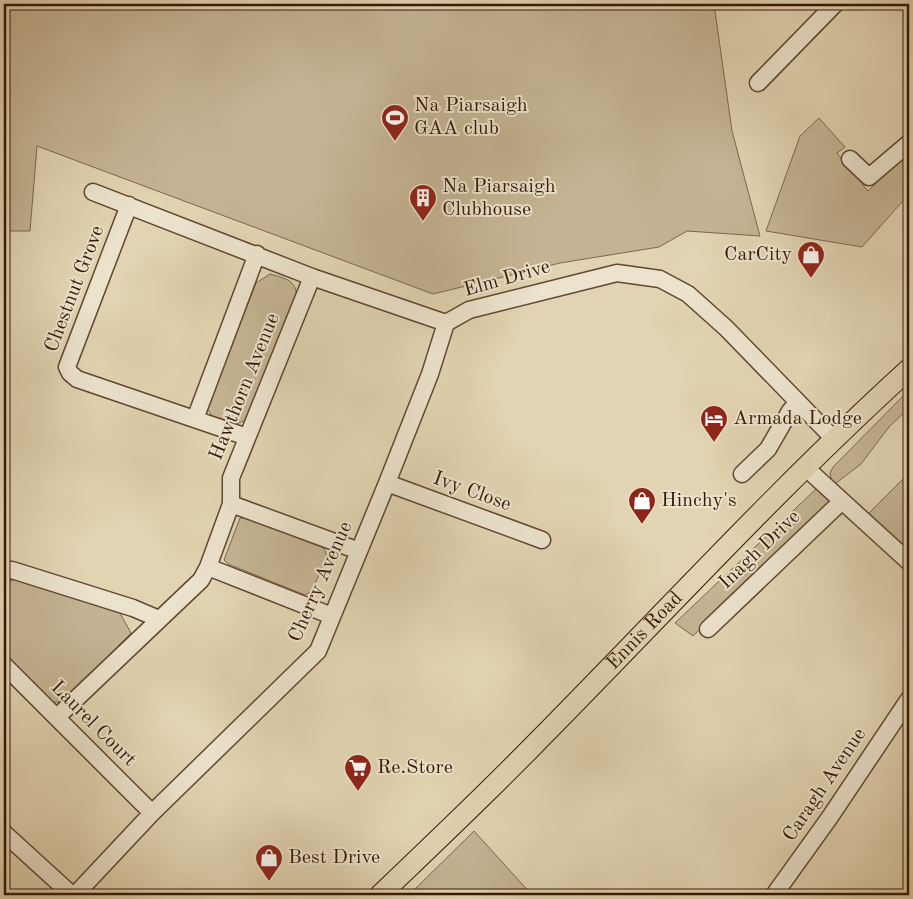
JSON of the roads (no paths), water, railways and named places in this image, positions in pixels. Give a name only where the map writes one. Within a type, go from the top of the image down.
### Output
[{"type":"main road","name":"Ennis Road","points":[[380,895],[531,748],[747,524],[909,369]]},
{"type":"street","points":[[758,83],[836,4]]},
{"type":"street","points":[[850,159],[870,177],[909,143]]},
{"type":"street","name":"Elm Drive","points":[[92,192],[312,277],[446,323],[469,310],[617,272],[660,278],[688,294],[726,328],[834,439]]},
{"type":"street","name":"Chestnut Grove","points":[[129,205],[68,367],[70,373],[77,379],[247,437]]},
{"type":"street","points":[[195,419],[256,254]]},
{"type":"street","name":"Hawthorn Avenue","points":[[57,717],[201,580],[208,567],[232,504],[231,478],[312,277]]},
{"type":"street","name":"Cherry Avenue","points":[[74,895],[152,813],[318,651],[430,374],[446,323]]},
{"type":"street","points":[[742,474],[768,449],[790,411],[798,402]]},
{"type":"street","points":[[806,468],[909,562]]},
{"type":"street","name":"Ivy Close","points":[[387,483],[542,540]]},
{"type":"street","name":"Inagh Drive","points":[[708,630],[842,501]]},
{"type":"street","points":[[232,504],[359,551]]},
{"type":"street","points":[[208,567],[332,616]]},
{"type":"street","points":[[4,572],[12,570],[133,608],[159,619]]},
{"type":"street","points":[[133,608],[137,640]]},
{"type":"street","name":"Laurel Court","points":[[4,665],[152,813]]},
{"type":"street","name":"Caragh Avenue","points":[[774,895],[830,817],[909,698]]},
{"type":"street","points":[[4,833],[74,895]]},
{"type":"place","name":"Na Piarsaigh GAA club","points":[[395,142]]},
{"type":"place","name":"Na Piarsaigh Clubhouse","points":[[423,222]]},
{"type":"place","name":"CarCity","points":[[811,279]]},
{"type":"place","name":"Armada Lodge","points":[[714,443]]},
{"type":"place","name":"Hinchy's","points":[[642,525]]},
{"type":"place","name":"Re.Store","points":[[358,792]]},
{"type":"place","name":"Best Drive","points":[[269,882]]}]
